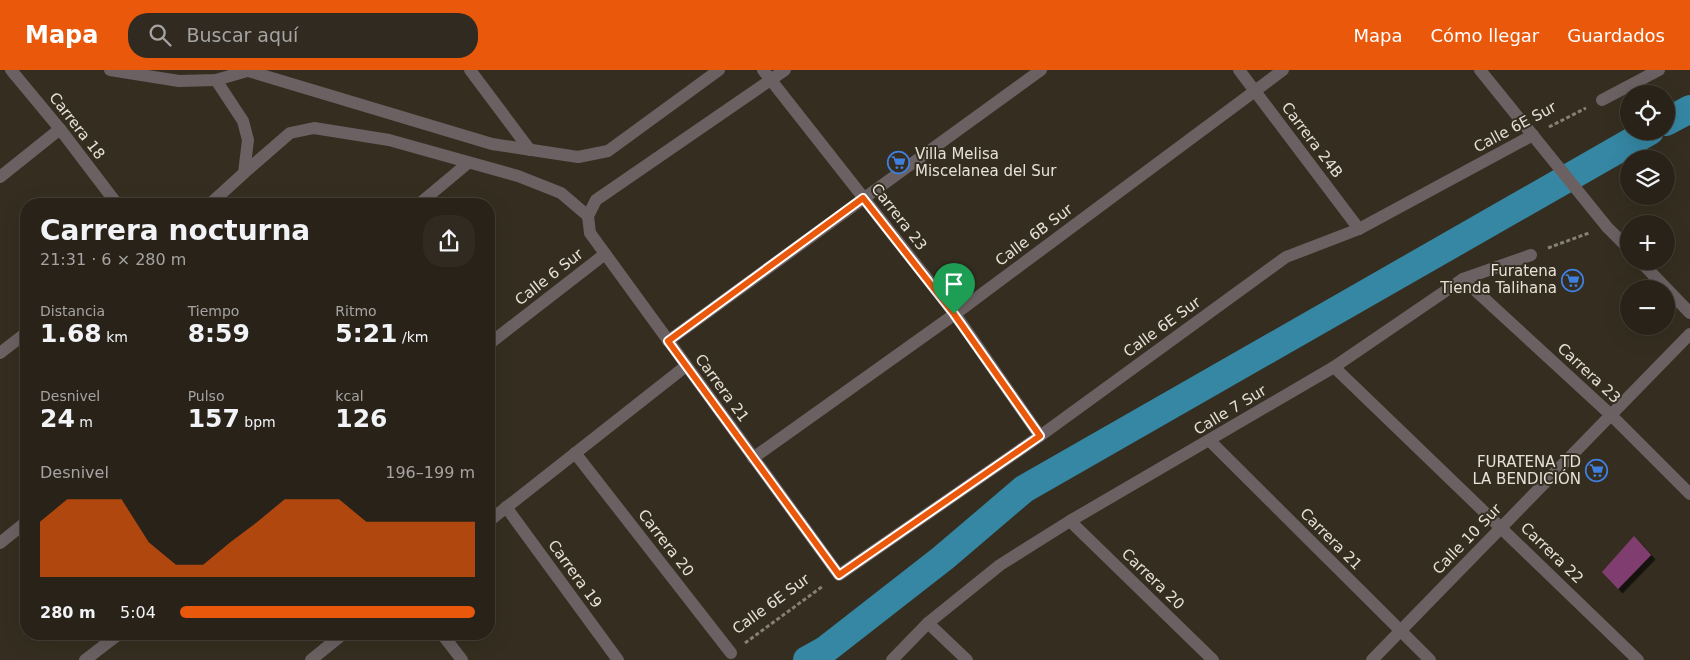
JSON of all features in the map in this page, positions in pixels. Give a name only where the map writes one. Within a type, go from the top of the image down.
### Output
[{"type":"street","name":"Carrera 18","points":[[11,70],[60,129],[112,198]]},
{"type":"street","points":[[110,70],[179,81],[216,80],[246,70],[492,144],[578,157],[608,151],[719,70]]},
{"type":"street","points":[[217,198],[290,133],[314,128],[389,140],[518,176],[561,193],[588,216],[596,200],[767,75],[785,70]]},
{"type":"street","points":[[668,341],[1040,70]]},
{"type":"street","name":"Carrera 24B","points":[[1239,70],[1359,229]]},
{"type":"street","name":"Calle 6B Sur","points":[[753,458],[954,314],[1283,70]]},
{"type":"street","points":[[1480,70],[1607,227],[1620,240]]},
{"type":"street","points":[[1602,100],[1659,70]]},
{"type":"street","points":[[473,71],[530,150]]},
{"type":"street","name":"Carrera 23","points":[[767,75],[954,314],[1040,436]]},
{"type":"street","points":[[216,80],[243,120],[248,140],[244,174]]},
{"type":"street","points":[[0,177],[60,129]]},
{"type":"street","name":"Calle 6E Sur","points":[[839,575],[1040,436],[1286,257],[1359,229],[1533,135]]},
{"type":"street","points":[[426,198],[468,162]]},
{"type":"street","name":"Carrera 21","points":[[588,216],[590,233],[839,575]]},
{"type":"street","name":"Calle 6 Sur","points":[[495,339],[605,254]]},
{"type":"street","name":"Calle 7 Sur","points":[[892,660],[928,623],[1000,565],[1070,521],[1334,367],[1462,279],[1531,254]]},
{"type":"street","points":[[1649,270],[1690,313]]},
{"type":"street","name":"Carrera 23","points":[[1462,279],[1611,415],[1690,494]]},
{"type":"street","name":"Calle 10 Sur","points":[[1372,660],[1690,334]]},
{"type":"street","points":[[0,353],[20,338]]},
{"type":"street","points":[[495,516],[686,366]]},
{"type":"street","name":"Carrera 22","points":[[1334,367],[1638,660]]},
{"type":"street","name":"Carrera 21","points":[[1210,441],[1430,660]]},
{"type":"street","name":"Carrera 20","points":[[575,453],[731,653]]},
{"type":"street","name":"Carrera 19","points":[[506,508],[618,660]]},
{"type":"street","name":"Carrera 20","points":[[1070,521],[1213,660]]},
{"type":"street","points":[[0,543],[20,527]]},
{"type":"street","points":[[928,623],[966,660]]},
{"type":"street","points":[[85,660],[110,640]]},
{"type":"street","points":[[310,660],[335,640]]},
{"type":"street","points":[[447,640],[462,660]]},
{"type":"path","name":"Calle 6E Sur","points":[[1533,135],[1602,100]]},
{"type":"path","points":[[1531,254],[1607,227]]},
{"type":"path","name":"Calle 6E Sur","points":[[731,653],[839,575]]},
{"type":"building","points":[[1634,536],[1651,555],[1618,589],[1602,572]]},
{"type":"waterway","points":[[1675,117],[1690,109]]},
{"type":"waterway","points":[[807,660],[825,650],[943,558],[1024,489],[1634,140]]},
{"type":"place","name":"Villa Melisa Miscelanea del Sur","points":[[899,163]]},
{"type":"place","name":"Furatena Tienda Talihana","points":[[1573,280]]},
{"type":"place","name":"FURATENA TD LA BENDICIÓN","points":[[1597,471]]},
{"type":"route","points":[[863,198],[954,314],[1040,436],[839,575],[668,341],[863,198]]}]
